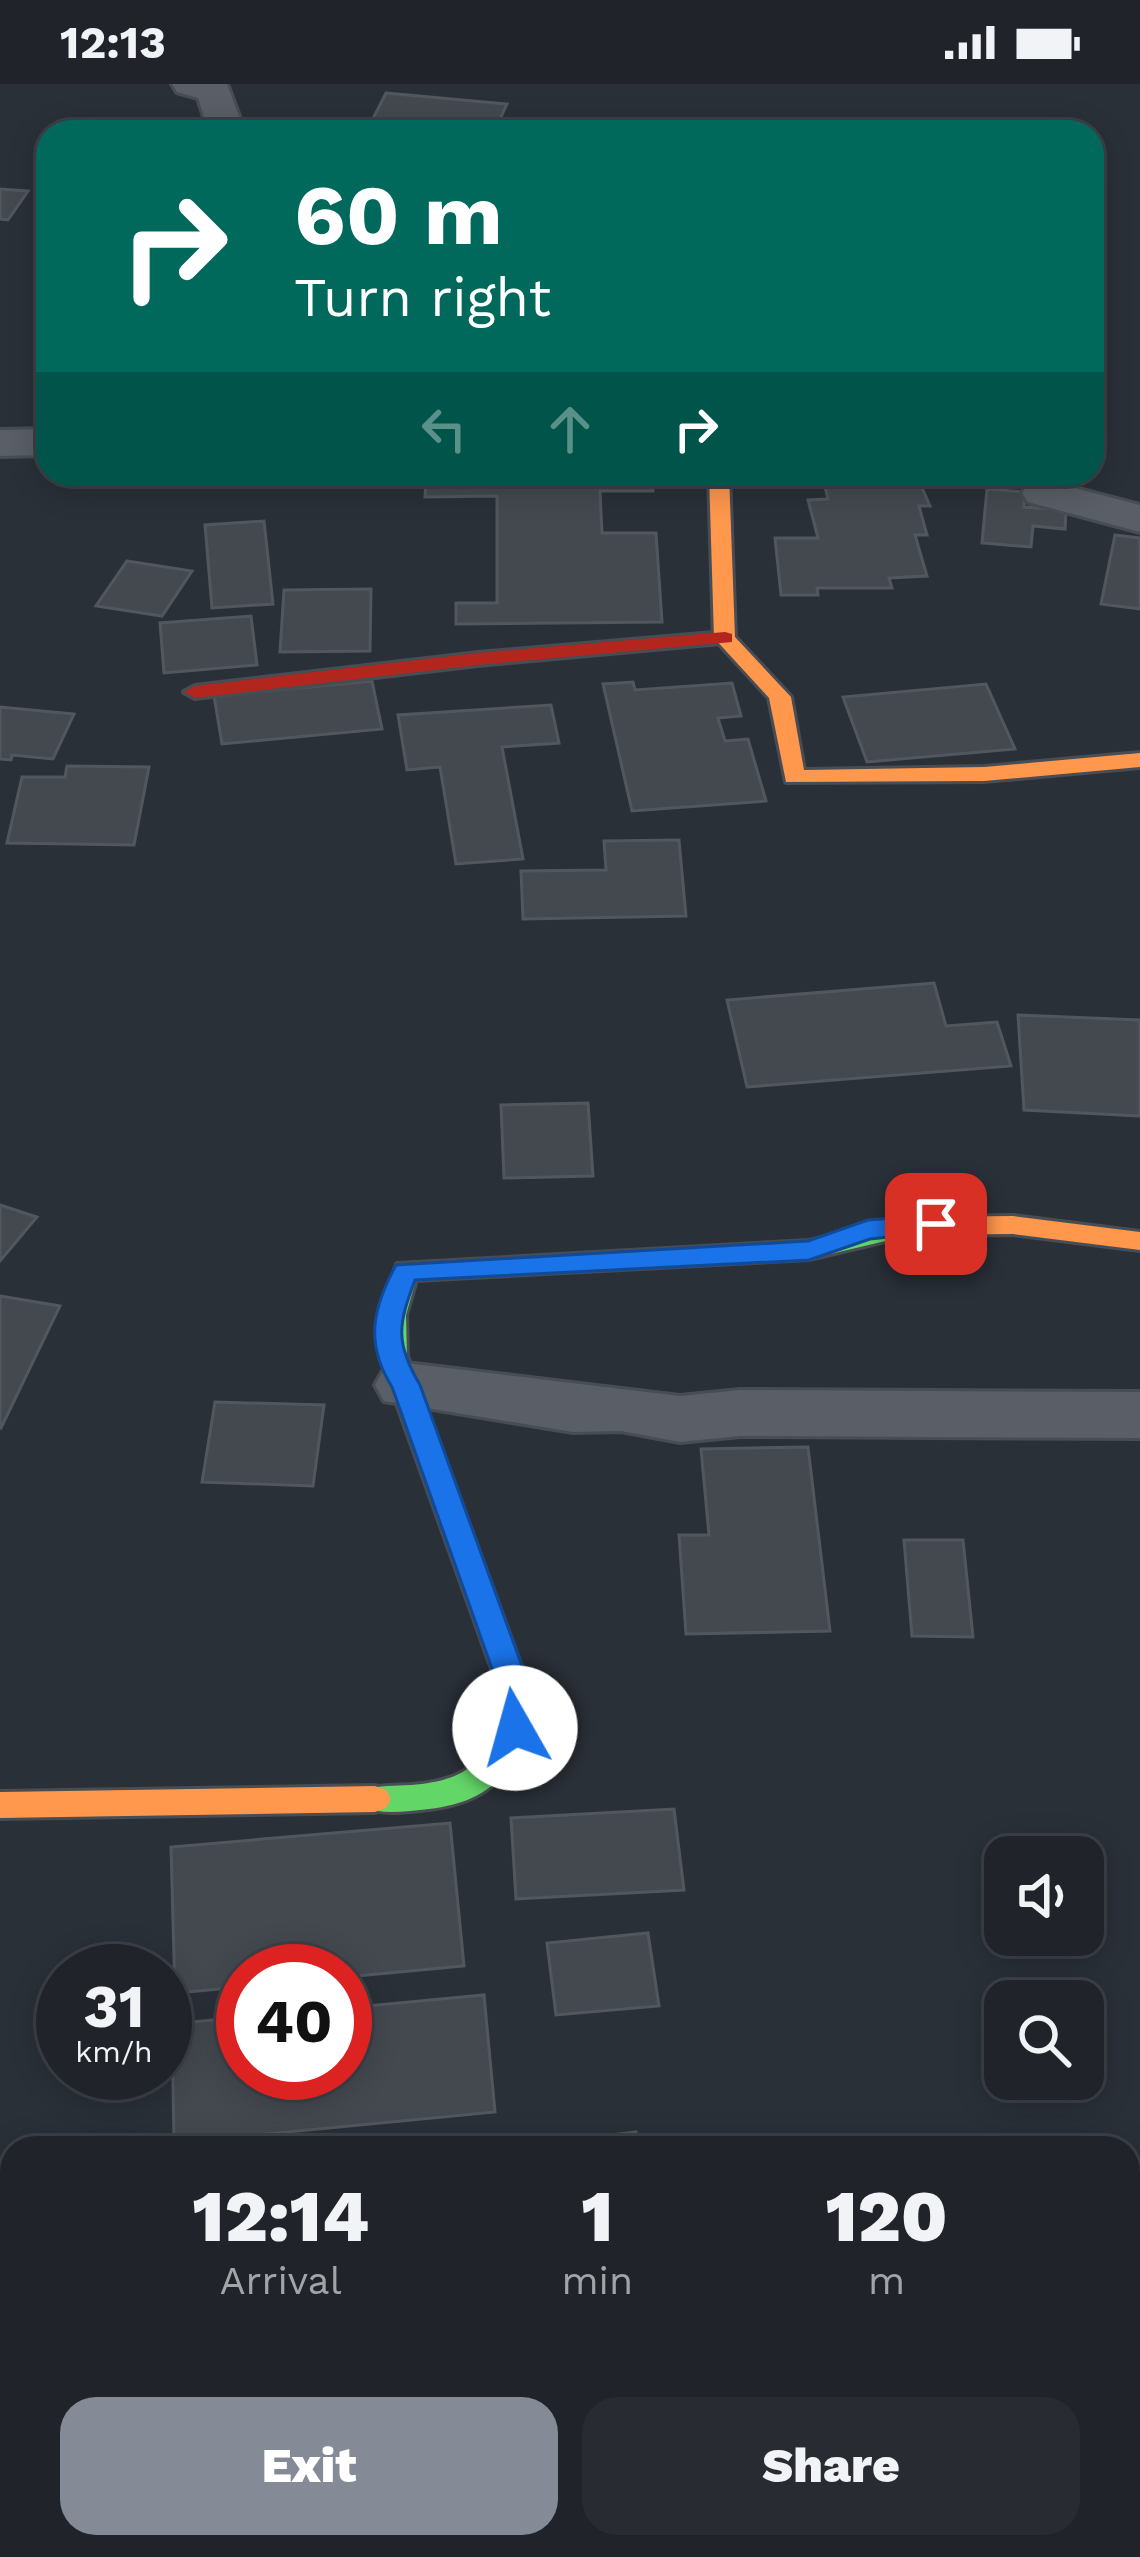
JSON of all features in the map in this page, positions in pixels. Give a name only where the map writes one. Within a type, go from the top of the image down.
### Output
[{"type":"street","points":[[210,86],[223,120]]},
{"type":"street","points":[[0,443],[36,442]]},
{"type":"street","points":[[719,486],[725,638],[780,697],[794,777],[984,774],[1140,760]]},
{"type":"street","points":[[1044,493],[1140,519]]},
{"type":"street","points":[[195,692],[478,659],[725,638]]},
{"type":"street","points":[[0,1805],[440,1798],[474,1784],[497,1763],[515,1728],[510,1677],[406,1385],[388,1358],[391,1307],[406,1271],[809,1250],[868,1230],[969,1221],[1140,1241]]},
{"type":"street","points":[[406,1385],[573,1408],[621,1408],[680,1419],[740,1413],[1140,1415]]},
{"type":"building","points":[[386,93],[507,104],[500,120],[372,120]]},
{"type":"building","points":[[0,189],[28,191],[8,220],[0,219]]},
{"type":"building","points":[[426,486],[653,486],[653,491],[600,491],[602,533],[656,533],[662,622],[456,624],[456,603],[497,603],[497,496],[425,497]]},
{"type":"building","points":[[825,486],[921,486],[930,506],[919,506],[927,535],[915,535],[927,576],[889,578],[892,588],[817,588],[818,595],[781,595],[775,538],[818,538],[808,500],[828,499]]},
{"type":"building","points":[[987,489],[1025,492],[1024,507],[1066,510],[1065,529],[1033,526],[1031,547],[982,543]]},
{"type":"building","points":[[264,521],[273,604],[212,608],[205,525]]},
{"type":"building","points":[[1115,535],[1140,538],[1140,609],[1101,604]]},
{"type":"building","points":[[127,561],[192,571],[162,616],[96,606]]},
{"type":"building","points":[[371,589],[370,651],[280,652],[284,590]]},
{"type":"building","points":[[251,616],[257,665],[164,673],[160,623]]},
{"type":"building","points":[[372,681],[382,729],[222,744],[214,696]]},
{"type":"building","points":[[633,682],[635,690],[732,683],[741,716],[718,718],[725,741],[748,739],[766,801],[632,811],[603,684]]},
{"type":"building","points":[[986,684],[1015,749],[867,762],[843,697]]},
{"type":"building","points":[[551,705],[559,743],[502,747],[523,859],[456,864],[440,767],[407,770],[398,715]]},
{"type":"building","points":[[0,707],[74,714],[53,759],[12,755],[11,760],[0,759]]},
{"type":"building","points":[[67,766],[149,767],[134,845],[7,843],[22,777],[65,777]]},
{"type":"building","points":[[679,840],[686,916],[523,919],[521,871],[606,870],[604,841]]},
{"type":"building","points":[[934,983],[946,1026],[997,1022],[1011,1066],[747,1087],[727,1000]]},
{"type":"building","points":[[1018,1015],[1140,1020],[1140,1116],[1024,1110]]},
{"type":"building","points":[[588,1103],[593,1176],[504,1178],[501,1105]]},
{"type":"building","points":[[0,1205],[37,1217],[0,1261]]},
{"type":"building","points":[[0,1296],[60,1306],[1,1428],[0,1427]]},
{"type":"building","points":[[215,1402],[324,1405],[313,1486],[202,1482]]},
{"type":"building","points":[[808,1447],[830,1631],[686,1634],[679,1535],[709,1535],[701,1449]]},
{"type":"building","points":[[904,1540],[963,1540],[973,1637],[912,1636]]},
{"type":"building","points":[[674,1809],[684,1890],[516,1899],[511,1818]]},
{"type":"building","points":[[450,1823],[464,1966],[372,1975],[372,1944],[216,1944],[216,1989],[192,1992],[192,1944],[174,1944],[171,1847]]},
{"type":"building","points":[[648,1933],[659,2006],[556,2015],[547,1943]]},
{"type":"building","points":[[484,1995],[495,2112],[246,2136],[174,2136],[173,2100],[192,2100],[192,2022],[216,2020],[216,2100],[372,2100],[372,2005]]},
{"type":"traffic: fast","points":[[375,1799],[438,1795],[482,1778],[506,1741],[510,1713],[510,1677],[393,1356],[392,1315],[406,1271],[809,1250],[915,1226]]},
{"type":"traffic: slow","points":[[719,486],[725,638],[780,697],[794,777],[984,774],[1140,760]]},
{"type":"traffic: slow","points":[[915,1226],[1013,1225],[1140,1241]]},
{"type":"traffic: slow","points":[[0,1805],[375,1799]]},
{"type":"traffic: jam","points":[[195,692],[478,659],[725,638]]},
{"type":"route","points":[[515,1728],[510,1677],[406,1385],[388,1358],[391,1307],[406,1271],[809,1250],[868,1230],[936,1224]]}]
